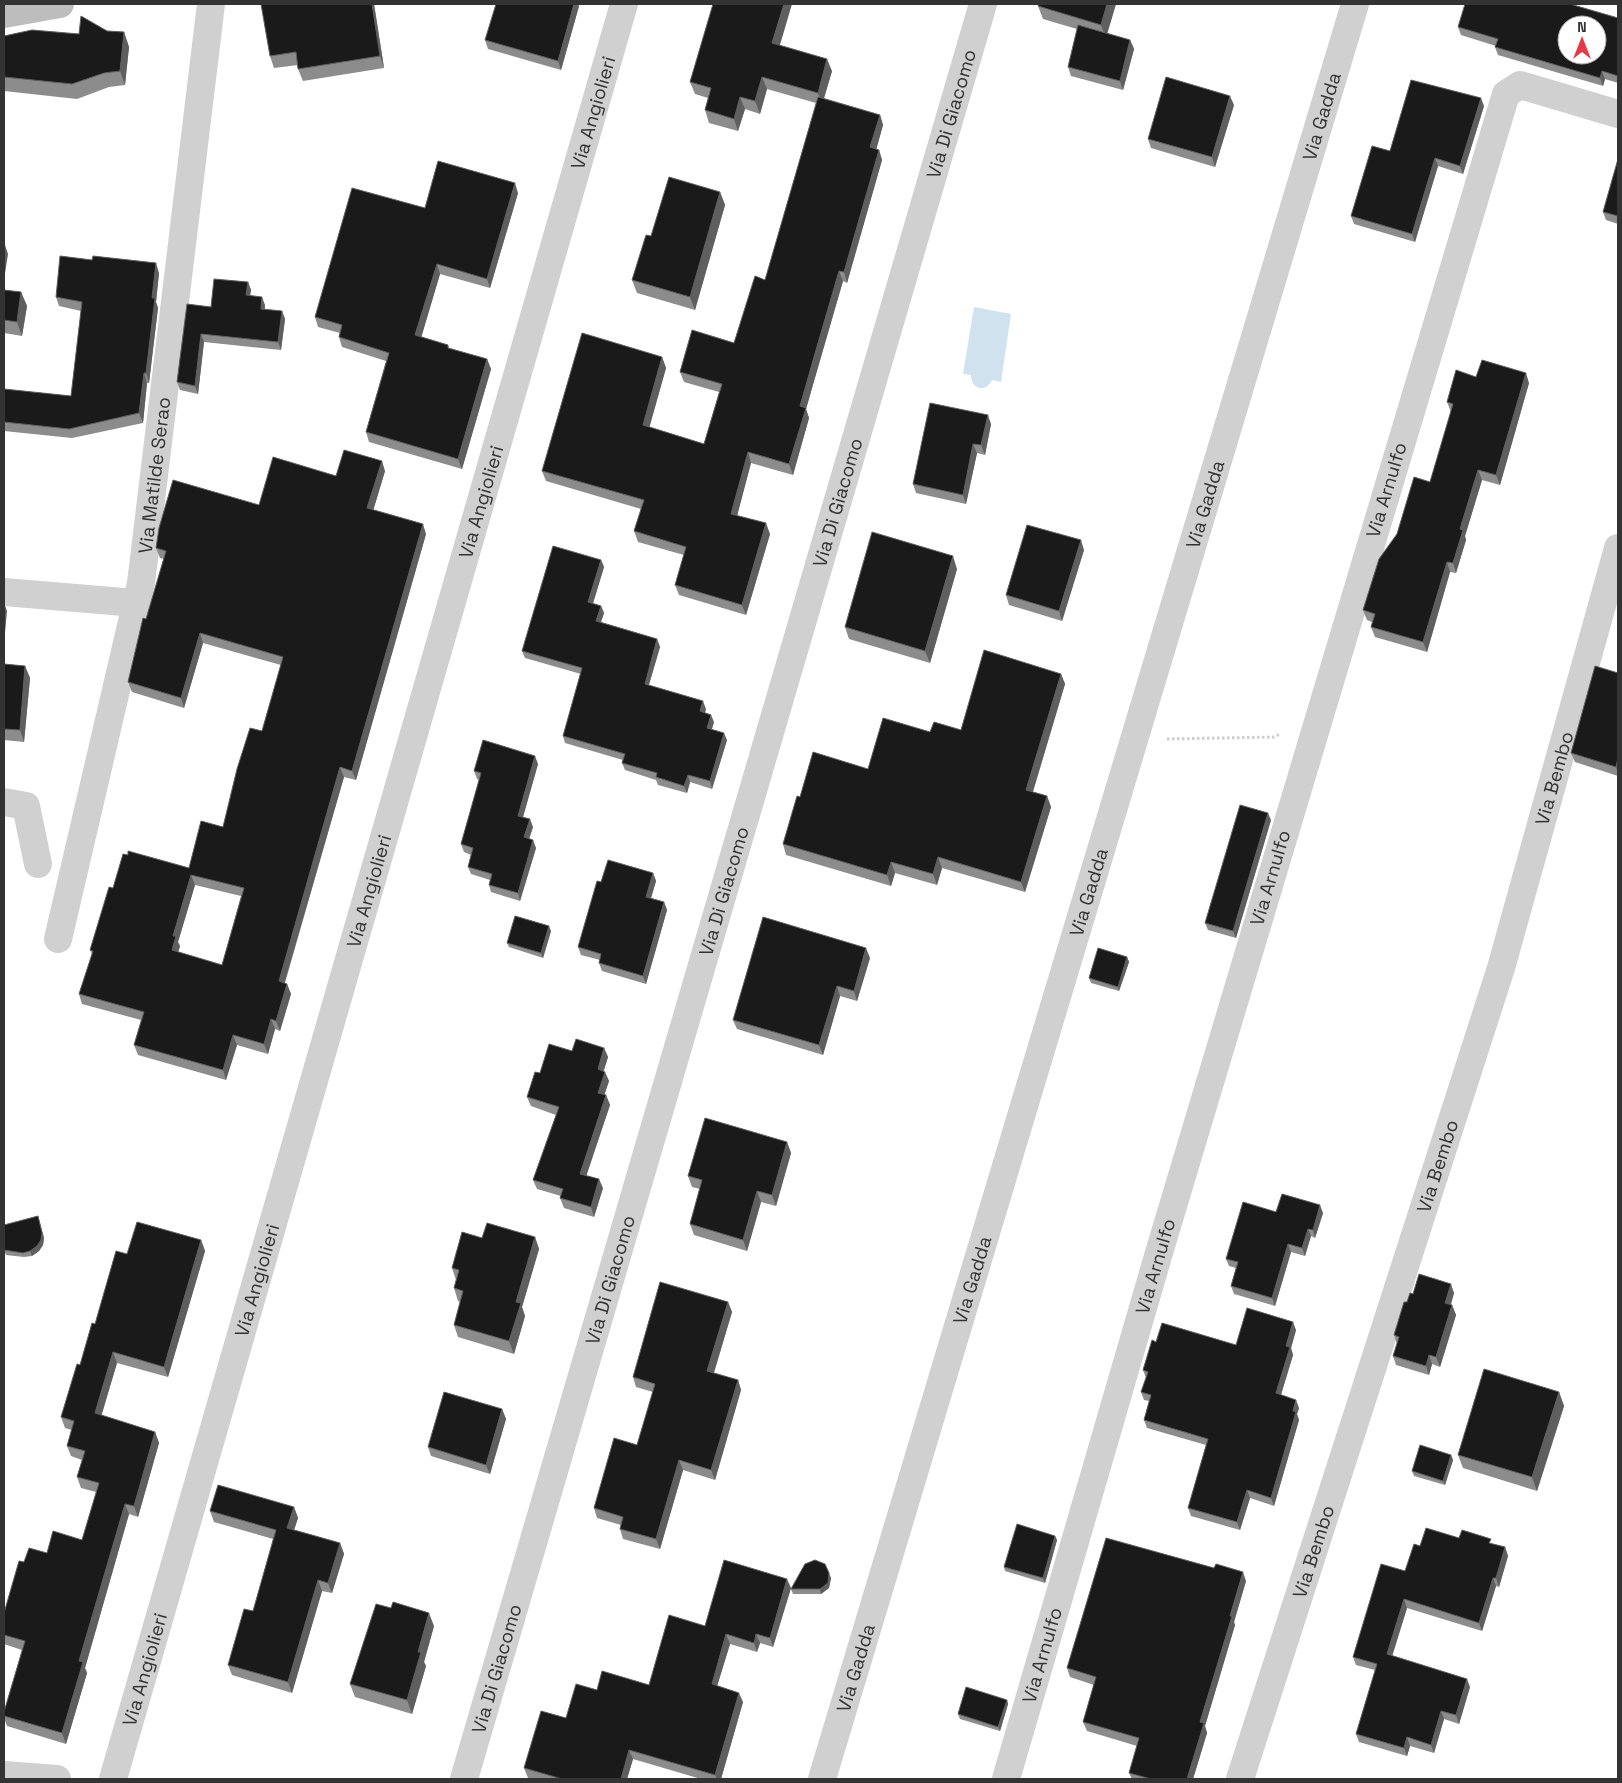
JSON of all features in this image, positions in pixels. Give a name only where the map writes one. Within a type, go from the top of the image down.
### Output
[{"type":"street","points":[[4,14],[60,4]]},
{"type":"street","name":"Via Matilde Serao","points":[[58,940],[141,583],[211,4]]},
{"type":"street","name":"Via Angiolieri","points":[[113,1779],[624,4]]},
{"type":"street","name":"Via Di Giacomo","points":[[464,1779],[982,4]]},
{"type":"street","name":"Via Gadda","points":[[822,1779],[1355,4]]},
{"type":"street","name":"Via Arnulfo","points":[[1006,1779],[1318,718],[1506,94],[1520,85],[1618,114]]},
{"type":"street","name":"Via Bembo","points":[[1240,1779],[1501,968],[1618,548]]},
{"type":"street","points":[[4,592],[136,603]]},
{"type":"street","points":[[4,802],[26,806],[38,864]]},
{"type":"street","points":[[4,1775],[57,1779]]},
{"type":"path","points":[[1134,739],[1274,737],[1318,718]]},
{"type":"water","points":[[974,307],[1011,314],[1001,382],[992,380],[983,388],[976,387],[973,384],[971,375],[963,374]]},
{"type":"building","points":[[261,4],[372,4],[380,56],[298,69],[296,52],[270,56]]},
{"type":"building","points":[[496,4],[574,4],[558,61],[485,40]]},
{"type":"building","points":[[713,4],[784,4],[772,43],[827,59],[818,93],[762,77],[755,101],[740,97],[734,119],[705,110],[711,88],[690,82]]},
{"type":"building","points":[[1039,4],[1107,4],[1101,25],[1038,6]]},
{"type":"building","points":[[1465,4],[1570,4],[1618,18],[1618,76],[1602,71],[1600,78],[1495,47],[1498,39],[1458,27]]},
{"type":"building","points":[[81,16],[107,31],[124,32],[120,71],[104,73],[72,84],[4,77],[4,36],[32,30],[79,34]]},
{"type":"building","points":[[1078,25],[1130,40],[1120,81],[1068,67]]},
{"type":"building","points":[[1166,77],[1230,96],[1212,157],[1148,139]]},
{"type":"building","points":[[1411,80],[1481,98],[1460,166],[1435,158],[1412,234],[1351,216],[1372,146],[1390,151]]},
{"type":"building","points":[[818,97],[880,115],[870,147],[879,150],[844,272],[839,271],[816,350],[800,406],[806,408],[789,464],[748,452],[731,514],[766,523],[742,605],[675,585],[686,547],[634,531],[644,500],[542,471],[582,333],[662,357],[643,425],[704,444],[722,384],[680,372],[692,330],[734,343],[755,276],[765,280]]},
{"type":"building","points":[[1618,159],[1618,216],[1603,212]]},
{"type":"building","points":[[438,161],[515,183],[487,279],[437,264],[415,335],[448,345],[448,348],[487,359],[458,459],[366,432],[389,353],[339,337],[342,325],[315,317],[352,188],[425,208]]},
{"type":"building","points":[[669,177],[720,192],[690,297],[632,280],[646,235],[651,236]]},
{"type":"building","points":[[60,256],[92,260],[93,256],[156,263],[152,298],[155,298],[139,413],[69,429],[4,422],[4,389],[71,396],[82,302],[56,297]]},
{"type":"building","points":[[214,279],[248,282],[246,295],[262,297],[261,309],[282,311],[278,342],[201,334],[195,386],[177,382],[187,304],[211,307]]},
{"type":"building","points":[[4,290],[21,292],[17,322],[4,320]]},
{"type":"building","points":[[1482,360],[1526,373],[1496,475],[1478,470],[1460,529],[1463,530],[1453,563],[1447,562],[1423,642],[1371,627],[1375,614],[1363,610],[1379,559],[1397,534],[1414,477],[1430,482],[1453,404],[1447,402],[1456,370],[1476,377]]},
{"type":"building","points":[[930,403],[988,415],[981,445],[973,444],[963,495],[913,484]]},
{"type":"building","points":[[344,450],[382,461],[367,508],[423,524],[352,771],[340,767],[279,981],[287,984],[276,1021],[271,1019],[264,1044],[233,1035],[223,1070],[134,1045],[144,1012],[79,994],[93,951],[90,950],[109,887],[113,888],[123,854],[128,855],[128,851],[189,868],[201,821],[223,827],[237,769],[250,728],[262,731],[283,657],[200,633],[181,698],[128,682],[143,618],[146,619],[166,551],[156,548],[159,528],[173,480],[259,505],[273,457],[336,476]],"holes":[[[191,875],[244,888],[222,965],[172,950],[176,936],[173,936]]]},
{"type":"building","points":[[1027,525],[1081,540],[1059,611],[1006,595]]},
{"type":"building","points":[[872,532],[953,556],[925,651],[845,627]]},
{"type":"building","points":[[553,546],[601,560],[588,602],[601,606],[596,621],[657,639],[645,684],[703,701],[700,711],[711,715],[707,728],[724,733],[710,781],[688,775],[684,786],[656,777],[657,773],[622,763],[625,754],[563,736],[582,668],[522,651]]},
{"type":"building","points":[[984,650],[1061,674],[1026,790],[1047,796],[1021,882],[938,857],[933,874],[891,862],[887,875],[783,844],[797,796],[800,797],[813,752],[868,769],[883,718],[930,732],[934,722],[961,730]]},
{"type":"building","points":[[4,664],[25,666],[20,730],[4,729]]},
{"type":"building","points":[[1595,666],[1618,673],[1618,758],[1616,767],[1571,753]]},
{"type":"building","points":[[483,740],[535,756],[518,816],[530,819],[524,837],[533,840],[518,893],[489,885],[492,874],[468,867],[473,848],[461,844],[481,773],[474,771]]},
{"type":"building","points":[[1240,805],[1268,813],[1233,931],[1205,923]]},
{"type":"building","points":[[608,860],[653,873],[646,897],[664,902],[643,976],[599,963],[601,954],[578,947],[597,881],[601,882]]},
{"type":"building","points":[[515,916],[549,926],[541,953],[507,943]]},
{"type":"building","points":[[763,917],[866,948],[854,991],[837,986],[819,1045],[733,1020]]},
{"type":"building","points":[[1098,948],[1127,957],[1118,987],[1089,978]]},
{"type":"building","points":[[576,1039],[604,1048],[598,1069],[605,1072],[598,1093],[606,1095],[580,1174],[599,1179],[591,1207],[560,1198],[563,1189],[533,1180],[559,1107],[527,1097],[535,1072],[540,1073],[549,1044],[572,1051]]},
{"type":"building","points":[[705,1118],[787,1142],[772,1195],[757,1191],[743,1240],[690,1224],[702,1180],[688,1176]]},
{"type":"building","points":[[1282,1194],[1320,1205],[1313,1230],[1308,1229],[1302,1248],[1288,1244],[1272,1298],[1231,1286],[1238,1262],[1226,1259],[1243,1202],[1276,1212]]},
{"type":"building","points":[[38,1216],[42,1233],[41,1240],[37,1246],[23,1253],[4,1250],[4,1225]]},
{"type":"building","points":[[137,1222],[201,1240],[164,1367],[113,1352],[95,1413],[155,1432],[134,1506],[125,1504],[79,1661],[83,1662],[62,1733],[4,1716],[25,1641],[4,1635],[4,1613],[19,1561],[24,1562],[29,1548],[47,1553],[53,1531],[82,1540],[99,1483],[77,1477],[85,1451],[67,1446],[74,1421],[61,1417],[77,1364],[80,1365],[92,1323],[95,1324],[116,1251],[127,1254]]},
{"type":"building","points":[[487,1223],[535,1237],[516,1302],[521,1303],[509,1341],[454,1325],[463,1291],[454,1288],[459,1270],[452,1268],[462,1232],[482,1238]]},
{"type":"building","points":[[1419,1274],[1451,1284],[1445,1303],[1452,1305],[1436,1357],[1429,1355],[1426,1366],[1393,1356],[1399,1337],[1394,1335],[1404,1302],[1407,1302],[1410,1293],[1413,1294]]},
{"type":"building","points":[[660,1282],[728,1302],[707,1371],[738,1380],[711,1470],[679,1460],[656,1539],[620,1529],[623,1517],[594,1508],[614,1438],[637,1445],[655,1384],[633,1377]]},
{"type":"building","points":[[1247,1308],[1293,1322],[1286,1346],[1290,1347],[1276,1393],[1296,1400],[1293,1411],[1296,1412],[1271,1498],[1247,1490],[1237,1522],[1188,1508],[1208,1439],[1144,1420],[1151,1395],[1141,1392],[1148,1372],[1143,1370],[1152,1340],[1156,1342],[1162,1323],[1236,1345]]},
{"type":"building","points":[[1484,1369],[1559,1392],[1532,1477],[1458,1455]]},
{"type":"building","points":[[444,1392],[502,1409],[486,1465],[428,1447]]},
{"type":"building","points":[[1420,1445],[1451,1455],[1443,1481],[1412,1471]]},
{"type":"building","points":[[218,1485],[294,1507],[287,1528],[340,1543],[328,1583],[318,1580],[288,1682],[228,1665],[244,1609],[253,1611],[276,1530],[210,1511]]},
{"type":"building","points":[[1017,1524],[1055,1536],[1043,1578],[1004,1567]]},
{"type":"building","points":[[1426,1528],[1459,1538],[1462,1530],[1491,1539],[1489,1543],[1505,1547],[1496,1578],[1493,1578],[1479,1623],[1404,1599],[1387,1654],[1467,1679],[1456,1715],[1441,1711],[1431,1745],[1407,1737],[1404,1748],[1356,1734],[1377,1664],[1353,1657],[1381,1564],[1405,1571],[1414,1544],[1420,1546]]},
{"type":"building","points":[[1106,1538],[1214,1568],[1216,1564],[1243,1572],[1230,1616],[1232,1616],[1200,1722],[1204,1723],[1187,1779],[1151,1779],[1129,1773],[1139,1738],[1083,1722],[1096,1677],[1067,1668]]},
{"type":"building","points":[[724,1560],[787,1579],[770,1638],[756,1634],[754,1643],[726,1634],[712,1684],[739,1693],[715,1775],[629,1750],[621,1779],[562,1779],[524,1768],[541,1711],[566,1718],[576,1684],[597,1690],[602,1671],[649,1685],[669,1615],[705,1626]]},
{"type":"building","points":[[815,1560],[825,1564],[829,1573],[828,1583],[820,1589],[791,1589],[805,1564]]},
{"type":"building","points":[[393,1602],[429,1613],[418,1652],[421,1652],[407,1700],[350,1684],[376,1604],[391,1608]]},
{"type":"building","points":[[966,1687],[1007,1700],[998,1727],[958,1714]]}]
